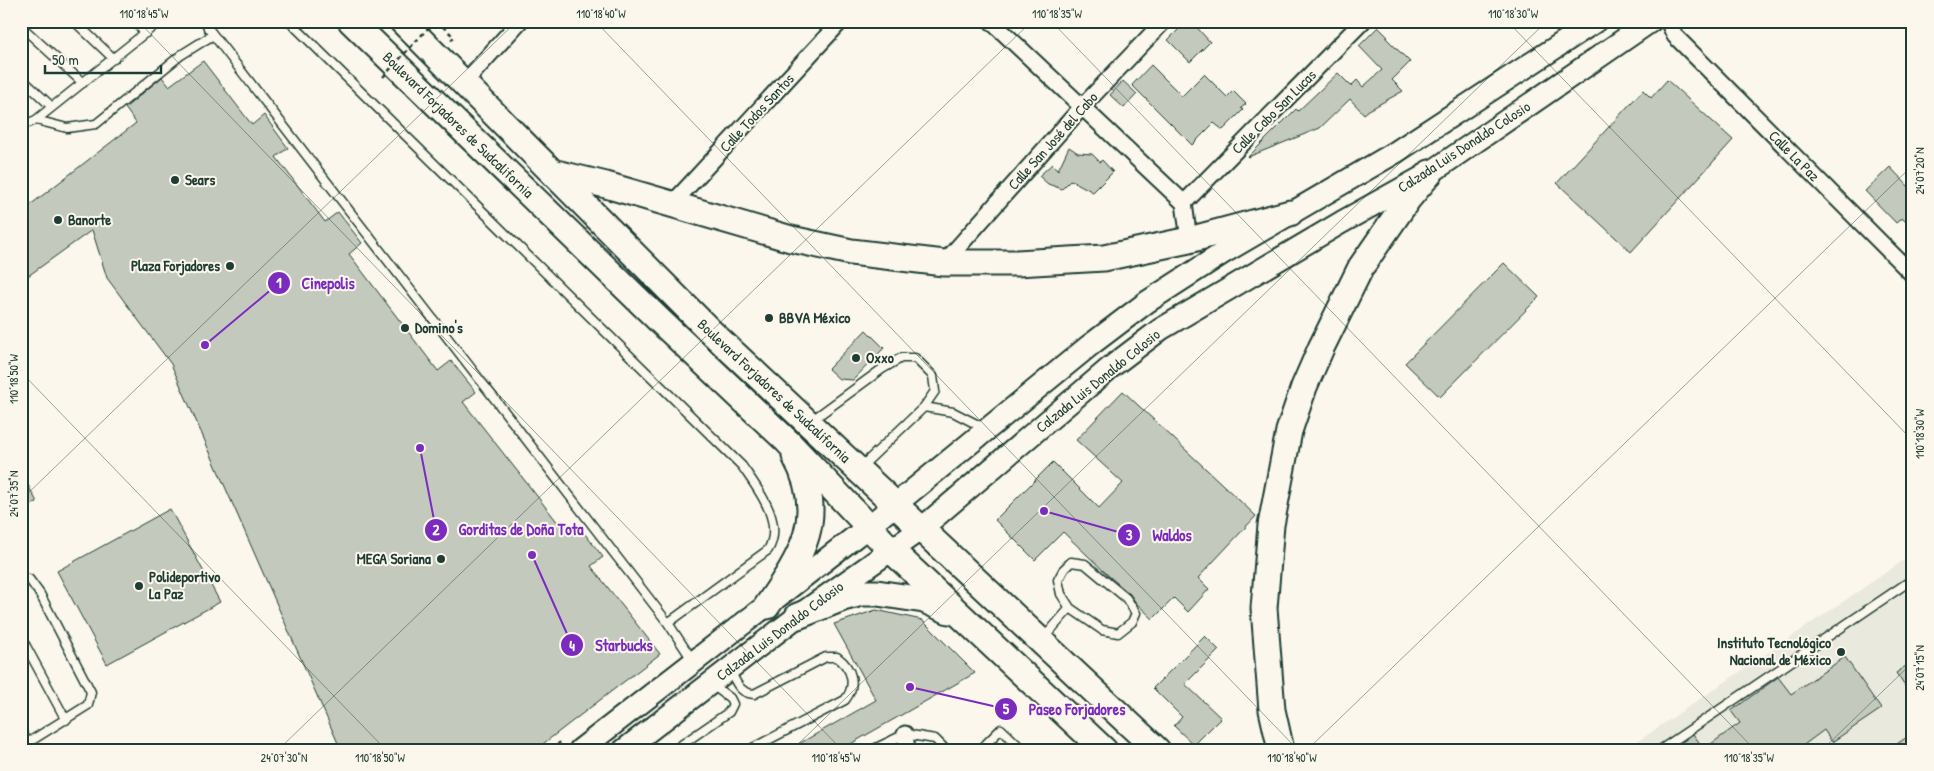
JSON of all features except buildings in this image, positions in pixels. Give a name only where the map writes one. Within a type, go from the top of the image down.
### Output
[{"type":"main road","name":"Boulevard Forjadores de Sudcalifornia","points":[[351,21],[658,320],[787,441],[890,549],[1104,750]]},
{"type":"main road","name":"Boulevard Forjadores de Sudcalifornia","points":[[402,21],[709,330],[1157,750]]},
{"type":"main road","name":"Calzada Luis Donaldo Colosio","points":[[571,745],[694,661],[767,606],[869,526],[1089,346],[1147,302],[1222,253],[1396,152],[1596,21]]},
{"type":"main road","name":"Calzada Luis Donaldo Colosio","points":[[624,750],[798,616],[920,529],[1111,367],[1160,329],[1334,226],[1430,173],[1646,22]]},
{"type":"main road","points":[[551,171],[791,239],[851,252],[944,263],[1017,263],[1104,258],[1189,240],[1290,213]]},
{"type":"main road","points":[[1281,750],[1272,710],[1264,608],[1271,525],[1289,431],[1321,348],[1361,267],[1408,199],[1430,173]]},
{"type":"main road","points":[[580,201],[602,242],[600,248],[592,251],[587,250]]},
{"type":"main road","points":[[658,320],[658,310],[664,302],[669,303],[709,330]]},
{"type":"main road","points":[[767,606],[792,571],[808,535],[811,506],[805,473],[787,441]]},
{"type":"main road","points":[[798,616],[843,598],[862,593],[877,593],[924,600],[965,619]]},
{"type":"main road","points":[[683,703],[698,677],[698,669],[694,661]]},
{"type":"street","points":[[464,83],[520,21]]},
{"type":"street","name":"Calle Todos Santos","points":[[672,204],[841,21]]},
{"type":"street","points":[[991,21],[1081,108],[1184,202],[1189,240]]},
{"type":"street","name":"Calle San José del Cabo","points":[[944,263],[1081,108],[1164,21]]},
{"type":"street","name":"Calle Cabo San Lucas","points":[[1184,202],[1363,21]]},
{"type":"street","name":"Calle La Paz","points":[[1668,21],[1675,36]]},
{"type":"street","name":"Calle La Paz","points":[[1646,22],[1675,36],[1913,275]]},
{"type":"street","points":[[905,734],[907,750]]},
{"type":"lane","points":[[74,21],[114,59]]},
{"type":"lane","points":[[133,21],[146,33]]},
{"type":"lane","points":[[21,126],[36,120],[52,108],[160,21]]},
{"type":"lane","points":[[206,21],[213,35],[668,623],[694,661]]},
{"type":"lane","points":[[289,21],[742,466],[765,500],[775,533],[773,542],[768,550],[668,623]]},
{"type":"lane","points":[[21,26],[83,83]]},
{"type":"lane","points":[[36,120],[67,128],[96,124],[181,56],[213,35]]},
{"type":"lane","points":[[21,78],[52,108]]},
{"type":"lane","points":[[808,424],[882,369],[901,358],[915,358],[933,376],[935,391],[924,407],[858,470]]},
{"type":"lane","points":[[924,407],[953,412],[987,430]]},
{"type":"lane","points":[[1071,562],[1085,564],[1126,598],[1136,613],[1132,622],[1118,633],[1102,630],[1070,608],[1061,594],[1058,580],[1064,569],[1071,562]]},
{"type":"lane","points":[[21,579],[29,579],[40,594],[91,692],[88,705],[25,745],[21,731]]},
{"type":"lane","points":[[1660,750],[1913,580]]},
{"type":"lane","points":[[1041,641],[1070,608]]},
{"type":"lane","points":[[21,638],[66,720]]},
{"type":"lane","points":[[729,668],[738,687],[746,693],[754,694],[826,657],[837,657],[845,662],[850,672],[853,684],[845,700],[750,750]]},
{"type":"lane","points":[[674,750],[729,712],[733,704],[730,698],[710,683]]},
{"type":"lane","points":[[982,749],[1001,729],[1023,750]]},
{"type":"lane","points":[[872,750],[905,734],[935,739],[946,750]]},
{"type":"path","points":[[382,77],[430,26]]},
{"type":"path","points":[[543,750],[548,746],[551,750],[571,745]]},
{"type":"shaded area","name":"Instituto Tecnológico Nacional de México","points":[[1913,554],[1913,750],[1625,750]]},
{"type":"place","name":"Sears","points":[[175,180]]},
{"type":"place","name":"Banorte","points":[[58,220]]},
{"type":"place","name":"Plaza Forjadores","points":[[230,266]]},
{"type":"place","name":"BBVA México","points":[[769,318]]},
{"type":"place","name":"Domino's","points":[[405,328]]},
{"type":"place","name":"Cinepolis","points":[[205,345]]},
{"type":"place","name":"Oxxo","points":[[856,358]]},
{"type":"place","name":"Gorditas de Doña Tota","points":[[420,448]]},
{"type":"place","name":"Waldos","points":[[1044,511]]},
{"type":"place","name":"Starbucks","points":[[532,555]]},
{"type":"place","name":"MEGA Soriana","points":[[441,559]]},
{"type":"place","name":"Polideportivo La Paz","points":[[139,586]]},
{"type":"place","name":"Instituto Tecnológico Nacional de México","points":[[1841,652]]},
{"type":"place","name":"Paseo Forjadores","points":[[910,687]]}]
